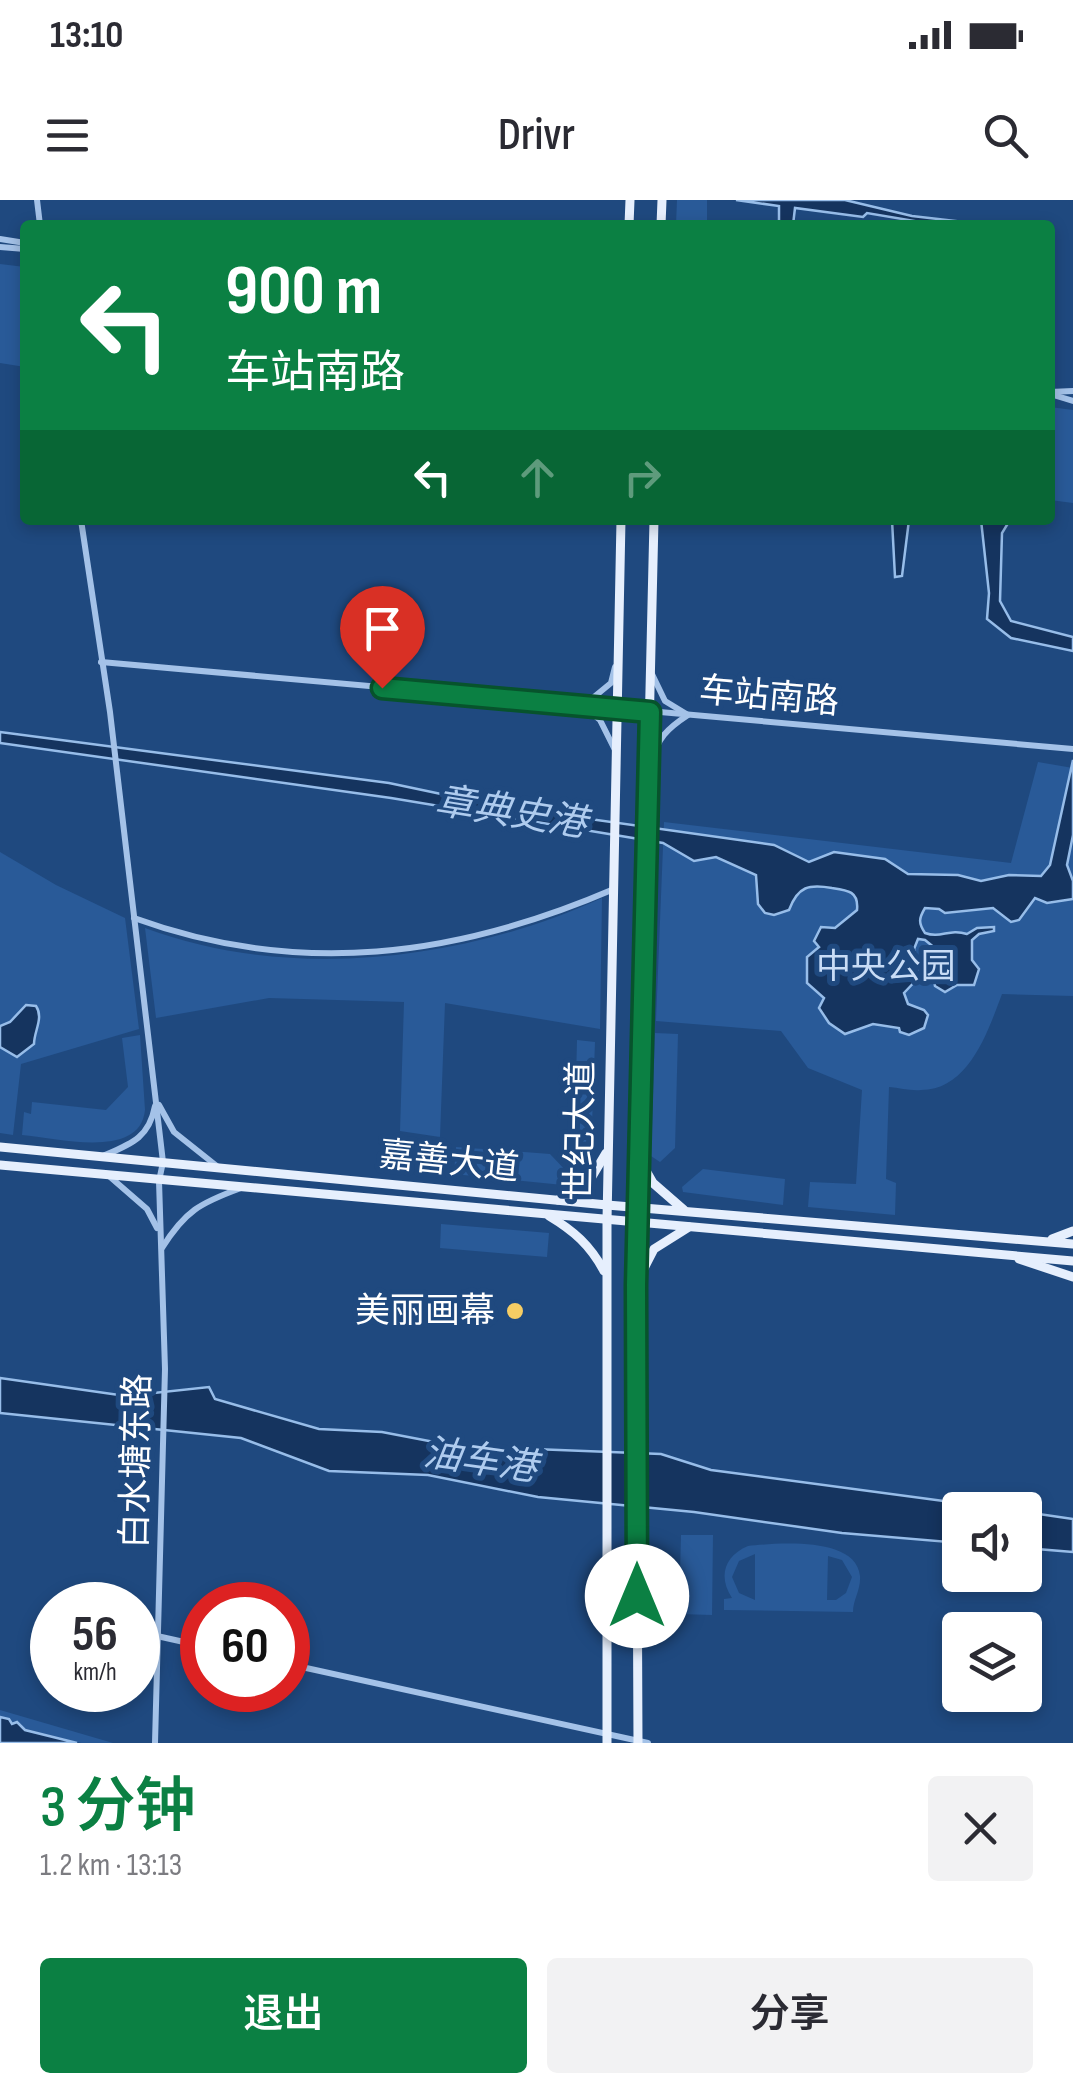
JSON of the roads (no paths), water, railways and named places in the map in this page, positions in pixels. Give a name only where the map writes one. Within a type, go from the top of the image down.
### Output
[{"type":"main road","name":"世纪大道","points":[[606,1738],[606,1220],[621,525]]},
{"type":"main road","name":"世纪大道","points":[[641,1742],[636,1285],[654,525]]},
{"type":"main road","points":[[556,1200],[590,1180],[609,1146]]},
{"type":"main road","name":"嘉善大道","points":[[0,1147],[639,1208],[1073,1244]]},
{"type":"main road","points":[[640,1160],[653,1183],[686,1212]]},
{"type":"main road","name":"嘉善大道","points":[[0,1165],[1073,1261]]},
{"type":"main road","points":[[547,1214],[592,1248],[606,1276]]},
{"type":"main road","points":[[636,1285],[654,1249],[689,1227]]},
{"type":"main road","points":[[1030,1240],[1054,1239],[1073,1231]]},
{"type":"main road","points":[[1012,1256],[1073,1276]]},
{"type":"street","name":"白水塘东路","points":[[82,525],[110,712],[163,1162],[159,1181],[165,1369],[159,1582]]},
{"type":"street","points":[[617,756],[600,720],[584,706],[611,683],[619,640]]},
{"type":"street","name":"车站南路","points":[[101,662],[1071,749]]},
{"type":"street","points":[[648,782],[659,740],[666,730],[688,715],[665,701],[651,671]]},
{"type":"street","points":[[134,918],[188,935],[281,952],[394,951],[458,942],[513,928],[614,889]]},
{"type":"street","points":[[102,1156],[137,1140],[151,1124],[156,1100]]},
{"type":"street","points":[[156,1100],[174,1132],[219,1168]]},
{"type":"street","points":[[109,1176],[147,1208],[156,1223],[161,1249]]},
{"type":"street","points":[[161,1249],[178,1221],[196,1206],[241,1188]]},
{"type":"street","points":[[310,1669],[606,1738],[641,1742]]},
{"type":"street","name":"白水塘东路","points":[[155,1743],[156,1712]]},
{"type":"water","points":[[736,200],[845,200],[947,220],[908,220],[867,213],[863,217],[795,208],[794,220],[779,220],[779,206]]},
{"type":"water","points":[[892,525],[908,525],[902,576],[895,577]]},
{"type":"water","points":[[982,525],[1007,525],[1002,533],[1000,601],[1011,621],[1073,637],[1073,651],[1011,638],[987,619],[989,593]]},
{"type":"water","name":"章典史港","points":[[0,732],[389,783],[498,806],[774,845],[809,862],[834,852],[885,859],[908,874],[958,875],[981,881],[1009,875],[1041,876],[1050,865],[1073,760],[1073,835],[1067,865],[1073,881],[1073,899],[1047,903],[1035,898],[1019,920],[1011,922],[993,908],[945,913],[925,908],[920,920],[925,933],[967,934],[977,928],[994,927],[994,931],[972,940],[972,960],[979,969],[974,985],[957,985],[945,992],[935,986],[939,967],[932,968],[924,958],[936,949],[918,939],[914,949],[921,975],[904,993],[908,1004],[928,1015],[924,1028],[909,1035],[899,1028],[873,1024],[845,1034],[829,1023],[819,1008],[824,998],[807,983],[807,957],[819,947],[814,941],[821,927],[835,928],[857,910],[854,895],[847,891],[805,888],[789,910],[774,915],[765,913],[758,904],[756,875],[716,857],[694,861],[663,843],[391,798],[0,743]]},
{"type":"water","points":[[26,1005],[36,1006],[39,1020],[34,1044],[17,1057],[0,1047],[0,1026],[10,1022]]},
{"type":"water","name":"油车港","points":[[0,1378],[126,1396],[209,1387],[215,1399],[319,1429],[382,1432],[455,1446],[661,1454],[711,1470],[942,1501],[942,1541],[538,1497],[428,1475],[329,1471],[241,1438],[0,1413]]},
{"type":"water","points":[[1042,1514],[1073,1519],[1073,1552],[1042,1549]]},
{"type":"water","points":[[0,1717],[12,1724],[17,1722],[25,1730],[77,1743],[0,1743]]},
{"type":"place","name":"美丽画幕","points":[[515,1311]]},
{"type":"park label","name":"中央公园","points":[[886,967]]}]
